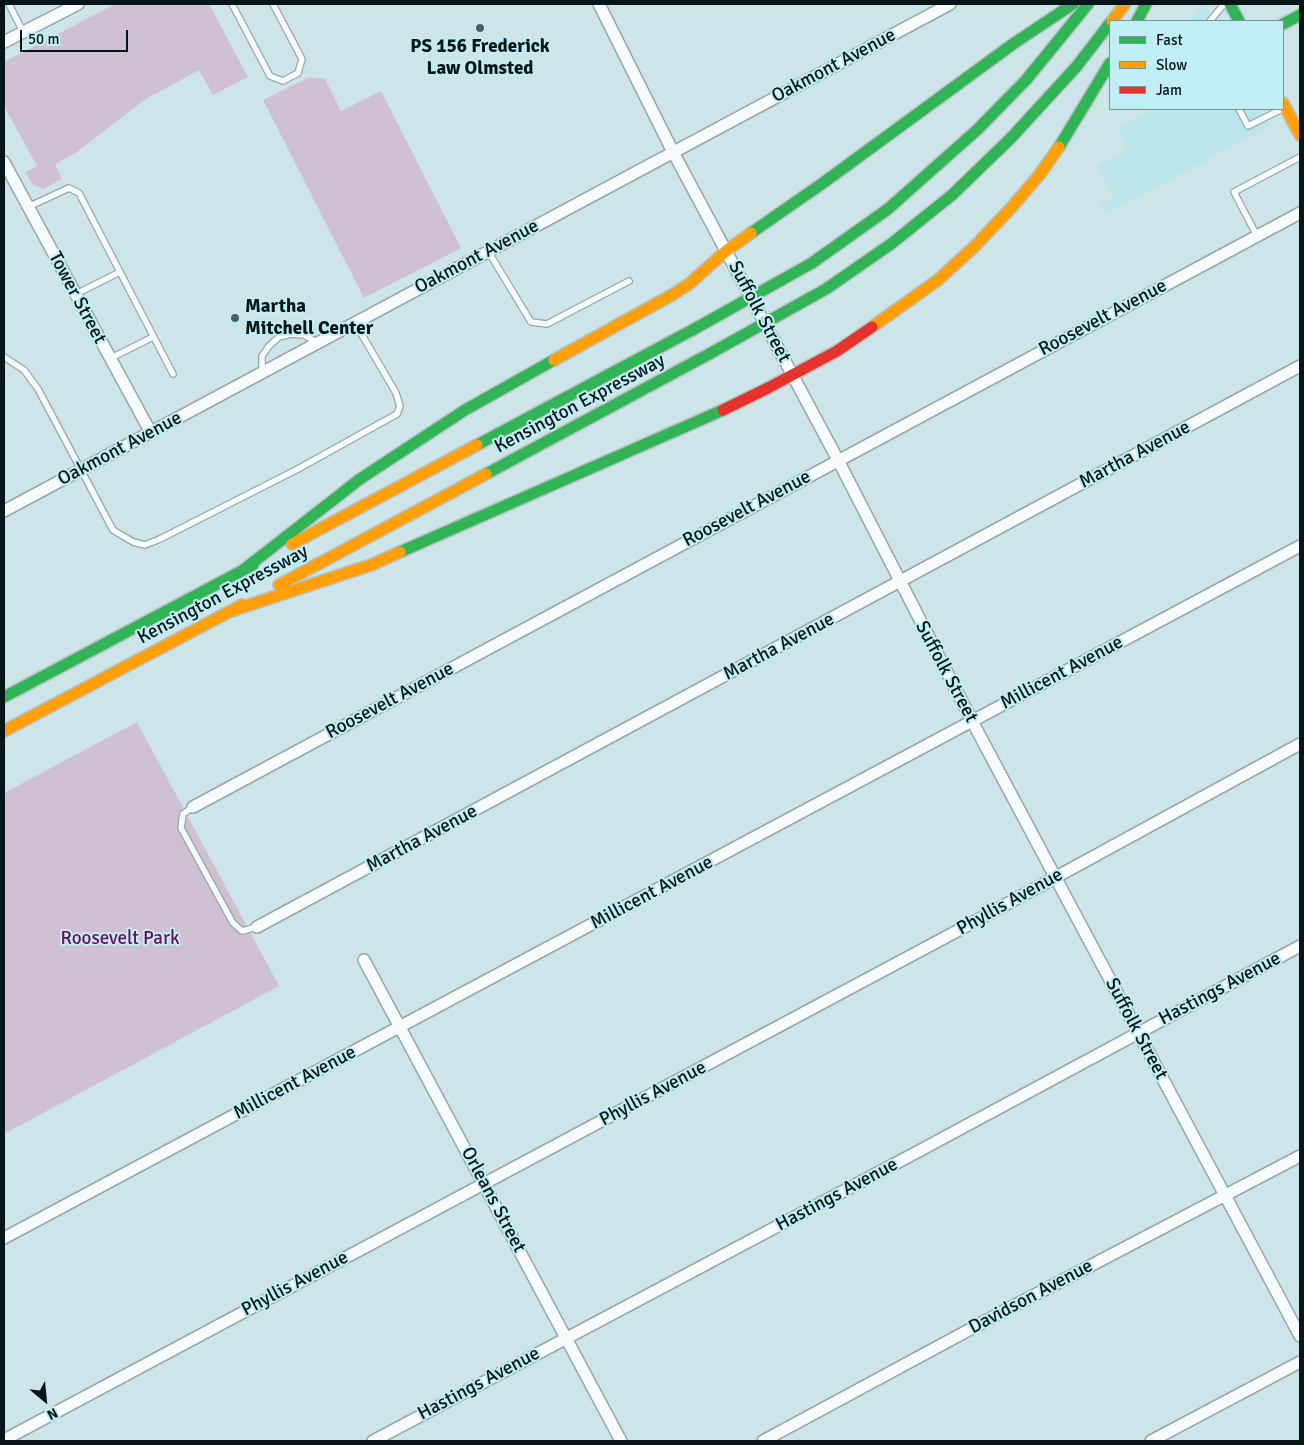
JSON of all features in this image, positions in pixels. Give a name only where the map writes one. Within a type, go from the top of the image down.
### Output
[{"type":"main road","points":[[242,571],[360,479],[424,437],[506,386],[689,284],[726,251],[823,183],[1013,44],[1073,4]]},
{"type":"main road","name":"Kensington Expressway","points":[[4,697],[698,327],[812,262],[888,209],[977,130],[1026,80],[1088,4]]},
{"type":"main road","name":"Kensington Expressway","points":[[1113,20],[1125,4]]},
{"type":"main road","points":[[1230,4],[1238,20]]},
{"type":"main road","points":[[1138,20],[1146,5]]},
{"type":"main road","points":[[1284,23],[1300,15]]},
{"type":"main road","name":"Kensington Expressway","points":[[4,731],[711,354],[826,289],[891,244],[952,195],[1011,138],[1077,66],[1109,25]]},
{"type":"main road","points":[[231,611],[371,564],[704,419],[793,375],[836,351],[938,280],[975,246],[1040,174],[1066,137],[1109,65]]},
{"type":"main road","points":[[1284,109],[1300,135]]},
{"type":"street","points":[[4,42],[78,4]]},
{"type":"street","name":"Suffolk Street","points":[[599,4],[673,152],[838,460],[972,721],[1300,1336]]},
{"type":"street","name":"Oakmont Avenue","points":[[4,511],[950,4]]},
{"type":"street","name":"Tower Street","points":[[4,162],[150,433]]},
{"type":"street","name":"Roosevelt Avenue","points":[[193,807],[1300,213]]},
{"type":"street","name":"Martha Avenue","points":[[257,927],[1300,366]]},
{"type":"street","name":"Millicent Avenue","points":[[4,1238],[1300,546]]},
{"type":"street","name":"Phyllis Avenue","points":[[4,1440],[484,1184],[1300,744]]},
{"type":"street","name":"Hastings Avenue","points":[[373,1441],[1300,946]]},
{"type":"street","name":"Orleans Street","points":[[364,960],[621,1441]]},
{"type":"street","name":"Davidson Avenue","points":[[763,1441],[1004,1311],[1300,1156]]},
{"type":"street","points":[[1152,1441],[1300,1362]]},
{"type":"lane","points":[[8,4],[23,32]]},
{"type":"lane","points":[[232,4],[270,76],[283,81],[298,73],[302,59],[273,4]]},
{"type":"lane","points":[[1211,20],[1224,4]]},
{"type":"lane","points":[[1240,110],[1248,126],[1277,110]]},
{"type":"lane","points":[[1257,236],[1234,192],[1300,157]]},
{"type":"lane","points":[[28,207],[69,188],[79,193],[173,374]]},
{"type":"lane","points":[[488,251],[531,322],[547,324],[629,281]]},
{"type":"lane","points":[[76,294],[120,272]]},
{"type":"lane","points":[[4,357],[24,370],[38,389],[113,530],[133,542],[145,544],[160,539],[296,470],[397,414],[400,406],[396,393],[355,323]]},
{"type":"lane","points":[[262,373],[262,356],[269,346],[279,338],[291,334],[304,336],[318,342]]},
{"type":"lane","points":[[110,358],[153,337]]},
{"type":"lane","points":[[193,807],[183,814],[181,828],[233,923],[242,931],[257,927]]},
{"type":"shaded area","points":[[1202,4],[1205,4],[1214,20],[1191,20]]},
{"type":"shaded area","points":[[1262,110],[1270,126],[1105,215],[1100,206],[1113,197],[1098,166],[1128,150],[1117,127],[1149,111]]},
{"type":"green space","points":[[115,4],[209,4],[248,77],[213,95],[199,70],[144,100],[77,152],[55,164],[62,179],[43,189],[32,184],[26,172],[37,166],[4,106],[4,62]]},
{"type":"green space","points":[[309,77],[325,79],[341,111],[381,91],[461,248],[364,298],[263,100]]},
{"type":"green space","name":"Roosevelt Park","points":[[137,722],[279,986],[4,1134],[4,793]]},
{"type":"traffic: fast","points":[[751,233],[823,183],[1013,44],[1073,4]]},
{"type":"traffic: fast","points":[[812,263],[888,209],[977,130],[1026,80],[1088,4]]},
{"type":"traffic: fast","points":[[1138,20],[1146,4]]},
{"type":"traffic: fast","points":[[1230,4],[1238,20]]},
{"type":"traffic: fast","points":[[1284,23],[1300,15]]},
{"type":"traffic: fast","points":[[826,289],[891,244],[952,195],[1011,138],[1077,66],[1109,24]]},
{"type":"traffic: fast","points":[[1059,147],[1109,65]]},
{"type":"traffic: fast","points":[[698,327],[812,263]]},
{"type":"traffic: fast","points":[[711,353],[826,289]]},
{"type":"traffic: fast","points":[[477,445],[698,327]]},
{"type":"traffic: fast","points":[[486,474],[711,353]]},
{"type":"traffic: fast","points":[[242,571],[360,479],[465,410],[554,360]]},
{"type":"traffic: fast","points":[[400,552],[723,410]]},
{"type":"traffic: fast","points":[[4,697],[253,565]]},
{"type":"traffic: slow","points":[[1113,20],[1125,4]]},
{"type":"traffic: slow","points":[[1284,105],[1300,135]]},
{"type":"traffic: slow","points":[[872,327],[938,280],[975,246],[1012,207],[1040,174],[1059,147]]},
{"type":"traffic: slow","points":[[554,360],[672,295],[689,284],[726,251],[751,233]]},
{"type":"traffic: slow","points":[[292,544],[477,445]]},
{"type":"traffic: slow","points":[[279,585],[486,474]]},
{"type":"traffic: slow","points":[[231,611],[371,565],[400,552]]},
{"type":"traffic: slow","points":[[4,731],[242,605]]},
{"type":"traffic: jam","points":[[723,410],[837,351],[872,327]]},
{"type":"place","name":"PS 156 Frederick Law Olmsted","points":[[480,28]]},
{"type":"place","name":"Martha Mitchell Center","points":[[235,318]]}]
